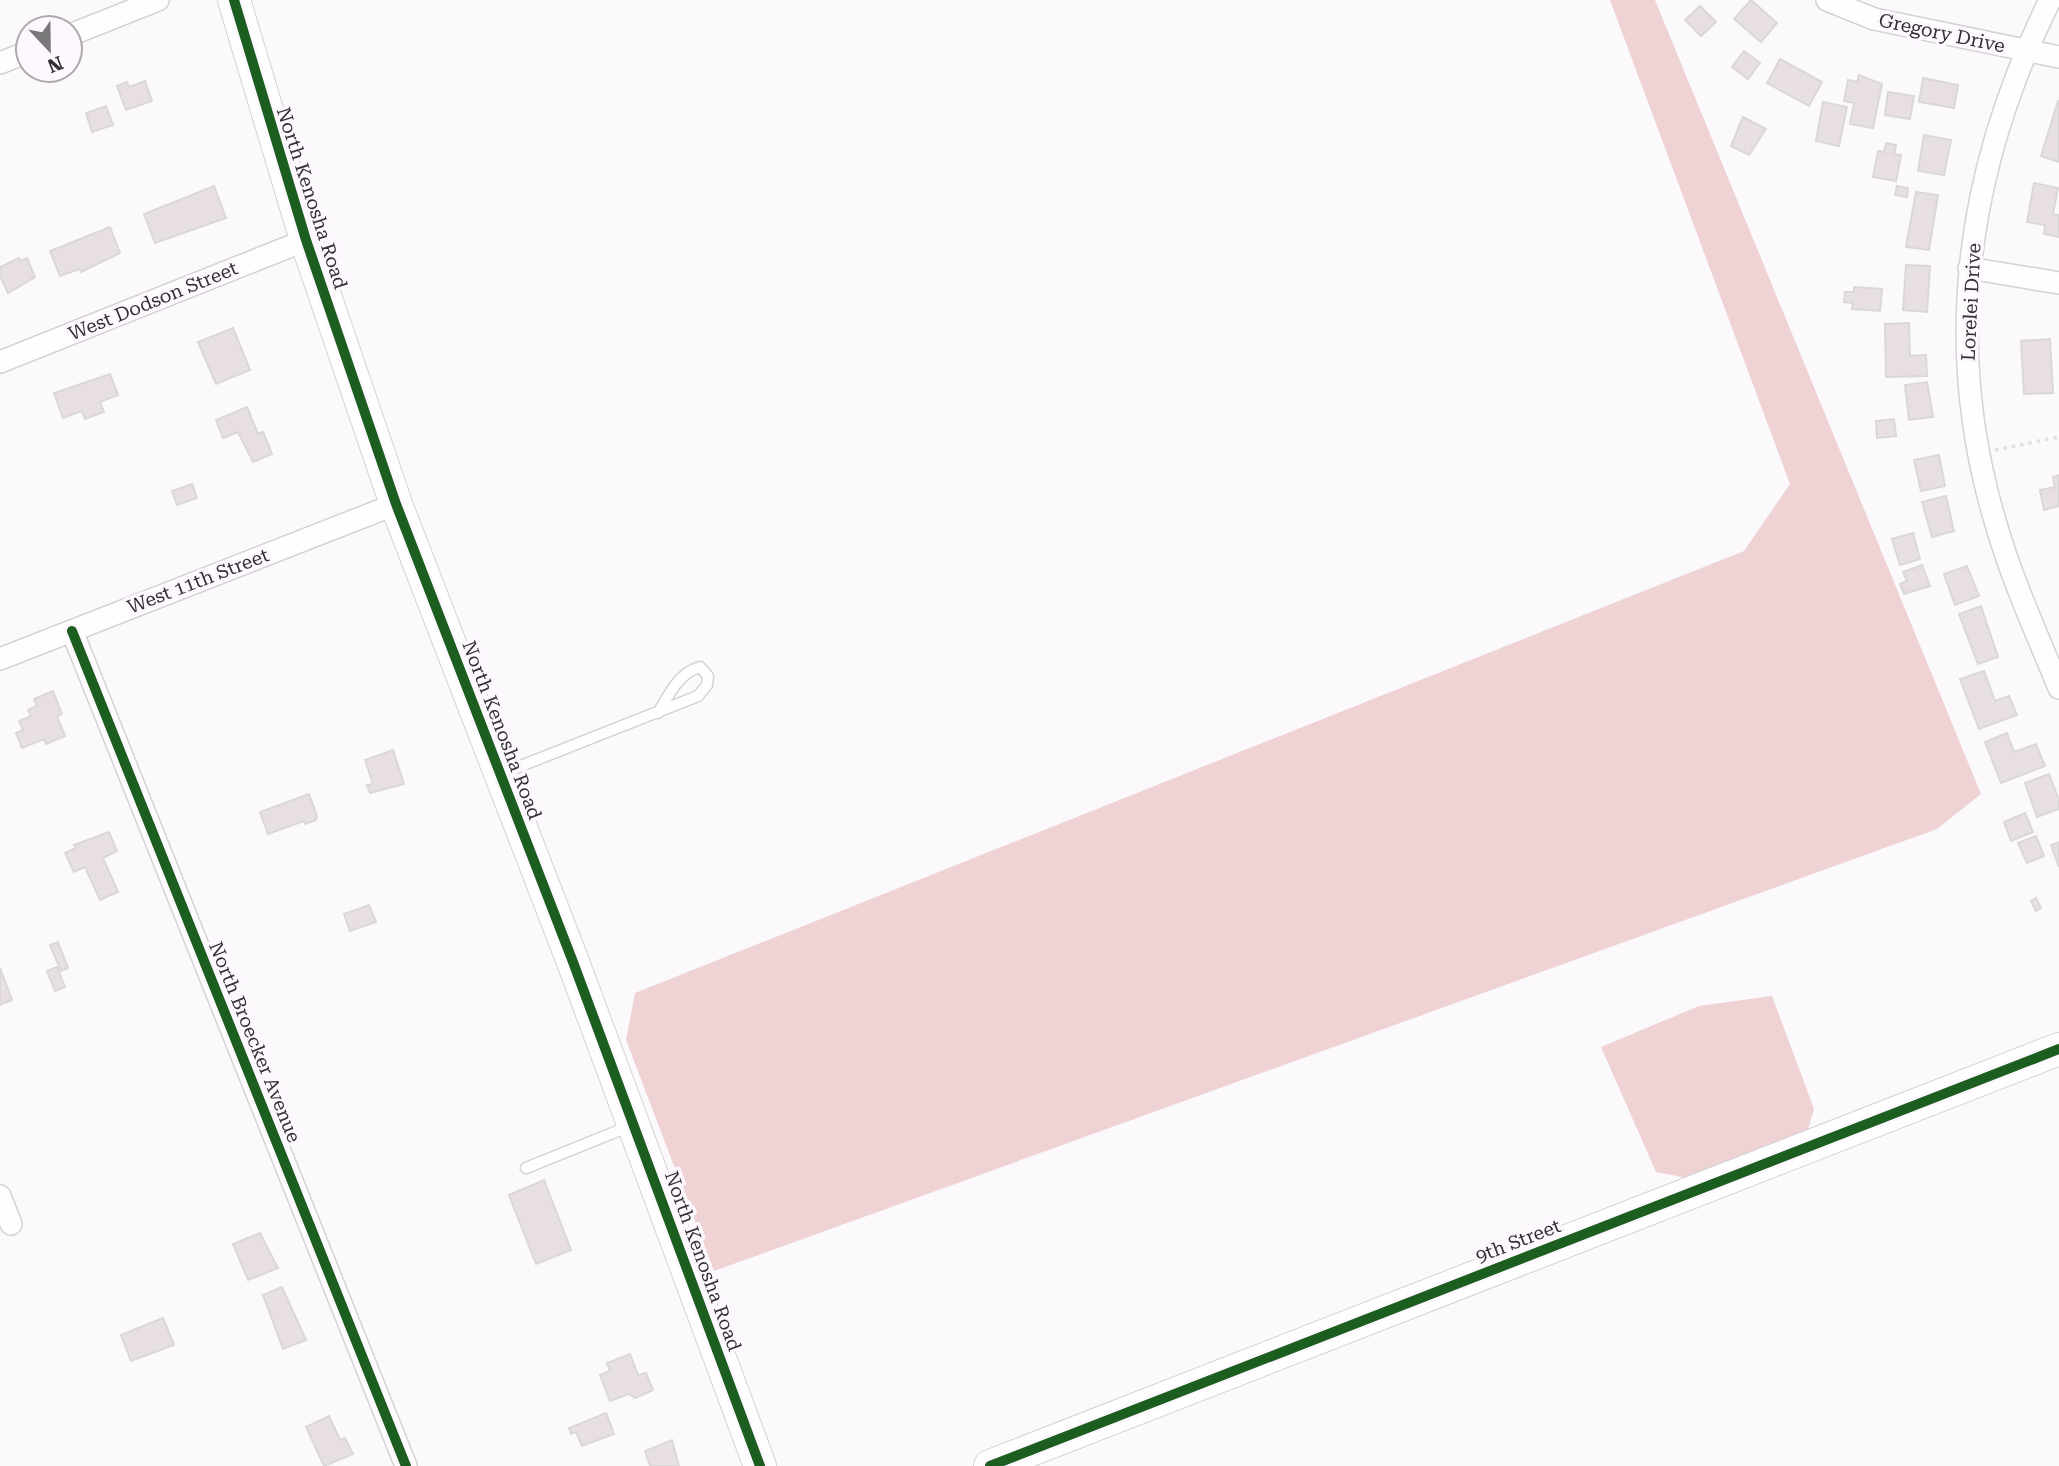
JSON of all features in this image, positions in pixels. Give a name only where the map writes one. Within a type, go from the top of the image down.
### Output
[{"type":"street","points":[[84,29],[158,0]]},
{"type":"street","name":"North Kenosha Road","points":[[234,0],[306,240],[396,504],[760,1466]]},
{"type":"street","name":"Gregory Drive","points":[[1828,0],[1874,19],[2059,57]]},
{"type":"street","name":"Lorelei Drive","points":[[2050,0],[2025,51],[1992,143],[1982,185],[1969,268],[1966,326],[1969,389],[1979,453],[1996,526],[2059,688]]},
{"type":"street","name":"West Dodson Street","points":[[0,362],[306,240]]},
{"type":"street","points":[[1969,268],[2059,284]]},
{"type":"street","name":"West 11th Street","points":[[0,659],[396,504]]},
{"type":"street","name":"North Broecker Avenue","points":[[72,631],[405,1466]]},
{"type":"street","name":"9th Street","points":[[990,1466],[2059,1048]]},
{"type":"street","points":[[0,1196],[11,1224]]},
{"type":"lane","points":[[500,774],[658,713],[698,696],[707,685],[708,676],[700,667],[678,679],[658,713]]},
{"type":"lane","points":[[526,1168],[633,1125]]},
{"type":"path","points":[[1979,453],[2059,437]]},
{"type":"shaded area","points":[[1610,0],[1655,0],[1981,794],[1937,829],[714,1271],[626,1040],[635,993],[1744,551],[1790,484]]},
{"type":"shaded area","points":[[1772,996],[1814,1109],[1808,1129],[1687,1178],[1656,1172],[1601,1047],[1699,1006]]},
{"type":"building","points":[[1751,0],[1777,23],[1761,42],[1734,19]]},
{"type":"building","points":[[1700,6],[1716,22],[1701,36],[1685,20]]},
{"type":"building","points":[[1744,51],[1760,63],[1748,79],[1732,67]]},
{"type":"building","points":[[1780,59],[1822,82],[1809,106],[1767,83]]},
{"type":"building","points":[[1859,75],[1882,84],[1873,128],[1850,124],[1854,103],[1844,101],[1848,80],[1857,82]]},
{"type":"building","points":[[1923,78],[1958,85],[1954,108],[1919,102]]},
{"type":"building","points":[[145,81],[152,101],[126,110],[117,86],[127,82],[129,87]]},
{"type":"building","points":[[1888,92],[1914,96],[1910,119],[1885,115]]},
{"type":"building","points":[[2059,101],[2059,162],[2041,156]]},
{"type":"building","points":[[1823,102],[1847,107],[1839,146],[1816,141]]},
{"type":"building","points":[[106,106],[113,125],[92,132],[86,113]]},
{"type":"building","points":[[1743,117],[1766,129],[1749,155],[1731,146]]},
{"type":"building","points":[[1924,135],[1951,140],[1944,175],[1918,171]]},
{"type":"building","points":[[1886,143],[1896,145],[1894,154],[1901,155],[1896,181],[1873,177],[1878,151],[1884,152]]},
{"type":"building","points":[[2034,183],[2058,188],[2053,214],[2059,215],[2059,237],[2044,234],[2045,225],[2027,222]]},
{"type":"building","points":[[214,186],[226,218],[155,243],[144,214]]},
{"type":"building","points":[[1897,186],[1908,188],[1907,197],[1895,195]]},
{"type":"building","points":[[1916,192],[1938,195],[1929,250],[1906,247]]},
{"type":"building","points":[[110,227],[120,253],[81,272],[79,269],[60,276],[50,251]]},
{"type":"building","points":[[19,258],[20,261],[27,258],[35,277],[8,293],[0,276],[0,267]]},
{"type":"building","points":[[1906,265],[1930,266],[1927,312],[1903,310]]},
{"type":"building","points":[[1854,287],[1882,289],[1880,311],[1852,309],[1853,303],[1844,302],[1845,292],[1854,292]]},
{"type":"building","points":[[1909,323],[1910,356],[1926,355],[1927,376],[1886,377],[1885,324]]},
{"type":"building","points":[[233,328],[250,370],[216,384],[198,342]]},
{"type":"building","points":[[2050,339],[2053,393],[2024,394],[2021,341]]},
{"type":"building","points":[[110,374],[118,395],[100,402],[104,412],[85,419],[82,411],[63,418],[54,393]]},
{"type":"building","points":[[1927,382],[1933,417],[1909,420],[1905,385]]},
{"type":"building","points":[[247,407],[258,434],[263,432],[272,454],[253,462],[238,432],[223,438],[216,420]]},
{"type":"building","points":[[1894,419],[1896,436],[1877,438],[1876,421]]},
{"type":"building","points":[[1939,455],[1945,486],[1921,491],[1914,460]]},
{"type":"building","points":[[2059,475],[2059,506],[2044,510],[2040,490],[2055,487],[2053,477]]},
{"type":"building","points":[[192,484],[197,498],[177,505],[172,491]]},
{"type":"building","points":[[1946,496],[1954,531],[1932,537],[1922,502]]},
{"type":"building","points":[[1913,533],[1920,559],[1900,565],[1892,539]]},
{"type":"building","points":[[1922,565],[1930,586],[1904,594],[1900,584],[1907,581],[1903,572]]},
{"type":"building","points":[[1967,566],[1979,596],[1955,605],[1944,574]]},
{"type":"building","points":[[1981,606],[1998,657],[1978,664],[1959,614]]},
{"type":"building","points":[[1984,671],[1995,701],[2009,696],[2017,715],[1979,729],[1960,679]]},
{"type":"building","points":[[53,691],[62,714],[57,716],[65,736],[46,744],[44,739],[22,748],[16,733],[23,730],[19,721],[31,716],[28,710],[37,706],[34,699]]},
{"type":"building","points":[[2007,733],[2014,752],[2036,744],[2045,766],[2001,783],[1985,742]]},
{"type":"building","points":[[393,750],[404,784],[370,793],[367,785],[373,784],[365,760]]},
{"type":"building","points":[[2049,774],[2059,800],[2059,809],[2037,817],[2025,783]]},
{"type":"building","points":[[309,794],[316,820],[305,824],[304,821],[268,834],[260,812]]},
{"type":"building","points":[[2025,813],[2033,832],[2011,841],[2004,822]]},
{"type":"building","points":[[109,832],[117,851],[103,858],[118,892],[100,900],[85,867],[74,872],[65,853],[76,848],[74,845]]},
{"type":"building","points":[[2036,836],[2044,856],[2027,863],[2018,843]]},
{"type":"building","points":[[2059,842],[2059,867],[2051,845]]},
{"type":"building","points":[[2036,898],[2041,908],[2036,911],[2031,901]]},
{"type":"building","points":[[369,905],[376,922],[350,931],[344,914]]},
{"type":"building","points":[[58,942],[68,968],[61,971],[50,945]]},
{"type":"building","points":[[57,967],[65,987],[55,991],[47,971]]},
{"type":"building","points":[[0,968],[12,1000],[0,1005]]},
{"type":"building","points":[[544,1180],[571,1250],[536,1264],[509,1195]]},
{"type":"building","points":[[260,1233],[278,1268],[248,1280],[233,1244]]},
{"type":"building","points":[[282,1287],[306,1340],[283,1349],[263,1295]]},
{"type":"building","points":[[163,1318],[174,1345],[131,1361],[121,1335]]},
{"type":"building","points":[[630,1354],[638,1375],[646,1373],[653,1390],[635,1398],[629,1394],[610,1401],[600,1375],[610,1371],[607,1363]]},
{"type":"building","points":[[606,1413],[614,1434],[582,1446],[576,1432],[571,1434],[569,1428]]},
{"type":"building","points":[[329,1416],[340,1440],[345,1438],[353,1454],[324,1466],[306,1427]]},
{"type":"building","points":[[672,1440],[679,1466],[650,1466],[645,1451]]},
{"type":"cycle path","points":[[234,0],[306,240],[396,504],[573,962],[760,1466]]},
{"type":"cycle path","points":[[72,631],[406,1466]]},
{"type":"cycle path","points":[[990,1466],[2059,1049]]}]
